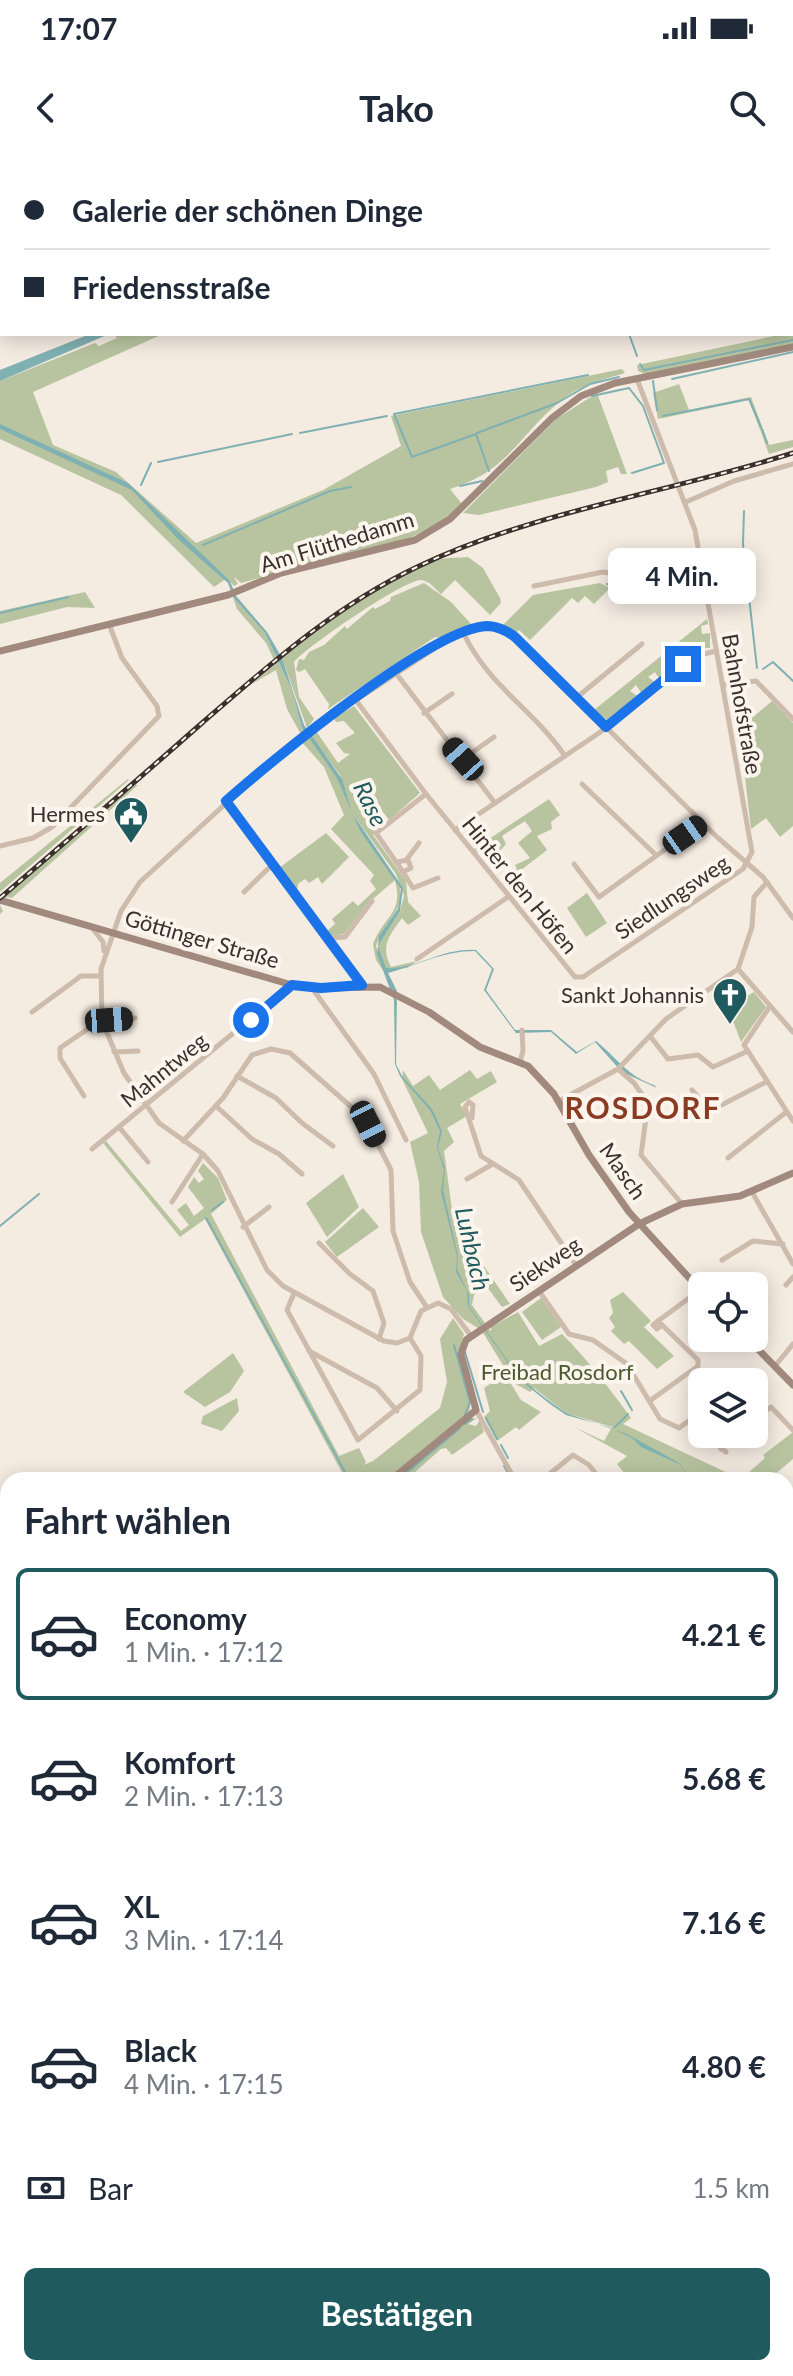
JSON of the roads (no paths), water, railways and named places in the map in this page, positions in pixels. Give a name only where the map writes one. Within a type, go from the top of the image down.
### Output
[{"type":"street","name":"Am Flüthedamm","points":[[0,651],[228,595],[281,573],[426,535],[463,508],[569,404],[598,389],[793,347]]},
{"type":"street","name":"Bahnhofstraße","points":[[637,379],[686,502],[700,557],[752,852],[747,863]]},
{"type":"street","points":[[686,502],[734,481],[793,464]]},
{"type":"street","points":[[534,586],[603,572],[648,580],[700,557]]},
{"type":"street","points":[[0,846],[33,838],[52,827],[159,716],[157,706],[119,652],[109,624]]},
{"type":"street","points":[[511,1472],[476,1410],[461,1351],[471,1336],[448,1306],[438,1303],[426,1306],[410,1338],[397,1343],[379,1339],[294,1293],[267,1270],[243,1227],[226,1183],[203,1154],[164,1128],[145,1106],[114,1052],[102,1021],[100,976],[112,932],[140,882],[226,801],[302,736],[395,672],[463,632],[487,626],[506,631],[702,823],[767,882],[793,918]]},
{"type":"street","points":[[463,632],[492,679],[543,726],[565,756]]},
{"type":"street","points":[[576,698],[642,644]]},
{"type":"street","points":[[455,830],[606,727],[692,657],[716,651]]},
{"type":"street","points":[[395,672],[495,803]]},
{"type":"street","points":[[723,685],[756,681],[793,719]]},
{"type":"street","points":[[424,713],[452,694]]},
{"type":"street","name":"Hinter den Höfen","points":[[355,699],[426,794],[573,976]]},
{"type":"street","points":[[463,759],[494,737]]},
{"type":"street","points":[[582,784],[656,855]]},
{"type":"street","points":[[426,794],[376,833],[413,888],[438,878]]},
{"type":"street","points":[[226,801],[362,985]]},
{"type":"street","points":[[574,864],[599,897],[702,823]]},
{"type":"street","points":[[397,862],[406,859],[419,843]]},
{"type":"street","points":[[403,872],[412,866],[406,859]]},
{"type":"street","name":"Siedlungsweg","points":[[573,976],[583,977],[695,903],[747,863]]},
{"type":"street","points":[[244,892],[273,864]]},
{"type":"street","points":[[557,1098],[619,1068],[666,1019],[738,969],[752,927],[754,897],[767,882]]},
{"type":"street","points":[[417,959],[508,897]]},
{"type":"street","name":"Göttinger Straße","points":[[0,900],[292,985],[312,988],[362,985],[389,991],[447,1022],[480,1047],[520,1062],[539,1075],[557,1098]]},
{"type":"street","points":[[328,938],[345,937],[372,901]]},
{"type":"street","points":[[91,926],[103,942],[105,952]]},
{"type":"street","points":[[738,969],[793,1032]]},
{"type":"street","points":[[32,1012],[81,976],[100,976]]},
{"type":"street","name":"Mahntweg","points":[[92,1149],[292,985]]},
{"type":"street","points":[[312,988],[374,1074],[406,1140]]},
{"type":"street","points":[[770,1006],[744,1045],[793,1121]]},
{"type":"street","points":[[84,1096],[59,1050],[102,1021],[135,1018]]},
{"type":"street","points":[[520,1062],[522,1031]]},
{"type":"street","points":[[650,1036],[668,1059],[700,1055],[717,1068],[748,1051]]},
{"type":"street","points":[[183,1141],[216,1106],[252,1055],[264,1050],[281,1050],[301,1060],[327,1089],[360,1112],[391,1170],[393,1231],[410,1282],[426,1306]]},
{"type":"street","points":[[114,1052],[138,1051]]},
{"type":"street","points":[[619,1068],[648,1103],[640,1155],[682,1204]]},
{"type":"street","points":[[237,1076],[276,1098],[333,1146]]},
{"type":"street","points":[[692,1090],[710,1111],[766,1082]]},
{"type":"street","name":"Masch","points":[[557,1098],[589,1155],[639,1224],[688,1277]]},
{"type":"street","points":[[216,1106],[252,1139],[279,1154],[302,1174]]},
{"type":"street","points":[[728,1158],[785,1113]]},
{"type":"street","points":[[472,1118],[476,1146],[491,1165],[519,1180],[576,1265]]},
{"type":"street","points":[[119,1127],[148,1162]]},
{"type":"street","points":[[172,1202],[203,1154]]},
{"type":"street","points":[[467,1179],[491,1165]]},
{"type":"street","name":"Siekweg","points":[[471,1336],[639,1224],[682,1204],[758,1189],[793,1173]]},
{"type":"street","points":[[758,1189],[793,1264]]},
{"type":"street","points":[[243,1227],[269,1207]]},
{"type":"street","points":[[722,1260],[753,1241],[783,1244]]},
{"type":"street","points":[[319,1243],[376,1294],[384,1323],[379,1339]]},
{"type":"street","points":[[786,1285],[793,1277]]},
{"type":"street","points":[[539,1290],[569,1334],[593,1340],[627,1364],[660,1419],[679,1428],[688,1421]]},
{"type":"street","points":[[294,1293],[287,1310],[356,1439],[360,1441],[422,1386],[420,1352],[410,1338]]},
{"type":"street","points":[[688,1301],[660,1323],[688,1350]]},
{"type":"street","points":[[775,1366],[793,1344]]},
{"type":"street","points":[[308,1351],[380,1390],[397,1411]]},
{"type":"street","points":[[651,1400],[698,1366],[698,1360],[690,1352]]},
{"type":"street","points":[[761,1352],[789,1377],[793,1385]]},
{"type":"street","points":[[768,1409],[771,1407],[793,1430]]},
{"type":"street","points":[[401,1472],[476,1410]]},
{"type":"street","points":[[552,1472],[573,1455],[595,1472]]},
{"type":"water","points":[[85,336],[104,336],[0,381],[0,370]]},
{"type":"water","points":[[0,424],[128,483],[230,581],[236,596],[267,632],[282,658],[304,725],[342,779],[352,812],[337,778],[302,728],[292,690],[265,633],[233,597],[228,583],[180,541],[132,490],[0,429]]},
{"type":"water","points":[[353,814],[403,888],[400,911],[378,946],[386,968],[408,966],[451,952],[476,950],[494,969],[486,990],[515,1030],[551,1030],[577,1052],[596,1041],[629,1072],[657,1088],[622,1072],[595,1042],[576,1054],[551,1032],[516,1033],[484,990],[492,969],[475,951],[441,956],[388,973],[397,991],[396,1064],[402,1076],[432,1109],[442,1131],[438,1148],[445,1168],[443,1190],[458,1256],[457,1269],[469,1295],[469,1306],[520,1378],[566,1413],[597,1424],[566,1415],[520,1380],[468,1306],[467,1291],[456,1272],[457,1256],[441,1192],[444,1170],[437,1147],[440,1131],[430,1110],[400,1076],[395,1064],[394,1000],[377,954],[379,936],[398,909],[401,889],[360,831]]},
{"type":"water","points":[[615,1430],[627,1434],[679,1463],[686,1472],[679,1464],[641,1447],[632,1438]]},
{"type":"waterway","points":[[630,336],[637,356]]},
{"type":"waterway","points":[[640,364],[644,370],[793,340]]},
{"type":"waterway","points":[[672,379],[793,352]]},
{"type":"waterway","points":[[489,471],[476,434],[412,457],[394,414],[588,375]]},
{"type":"waterway","points":[[477,433],[557,403],[590,384],[619,377]]},
{"type":"waterway","points":[[653,381],[657,410]]},
{"type":"waterway","points":[[592,396],[629,388],[643,406],[664,463],[632,473]]},
{"type":"waterway","points":[[663,416],[749,399],[761,427]]},
{"type":"waterway","points":[[300,433],[387,416]]},
{"type":"waterway","points":[[762,429],[767,443]]},
{"type":"waterway","points":[[158,462],[292,434]]},
{"type":"waterway","points":[[141,485],[151,463]]},
{"type":"waterway","points":[[460,486],[482,481]]},
{"type":"waterway","points":[[203,545],[330,491],[351,487]]},
{"type":"waterway","points":[[744,511],[743,544],[757,668]]},
{"type":"waterway","points":[[607,584],[628,593]]},
{"type":"waterway","points":[[0,613],[68,597]]},
{"type":"waterway","points":[[763,669],[773,662],[793,681]]},
{"type":"waterway","points":[[0,1226],[39,1194]]},
{"type":"waterway","points":[[212,1210],[223,1202]]},
{"type":"waterway","points":[[206,1218],[345,1472]]},
{"type":"waterway","points":[[454,1345],[470,1402],[465,1415]]},
{"type":"waterway","points":[[465,1352],[483,1412]]},
{"type":"waterway","points":[[621,1391],[632,1410]]},
{"type":"waterway","points":[[615,1427],[628,1414]]},
{"type":"waterway","points":[[486,1418],[497,1439]]},
{"type":"waterway","points":[[465,1424],[472,1419]]},
{"type":"waterway","points":[[408,1472],[460,1428]]},
{"type":"waterway","points":[[501,1445],[508,1458]]},
{"type":"waterway","points":[[504,1466],[507,1472]]},
{"type":"railway","points":[[0,898],[278,658],[331,618],[387,583],[417,567],[507,531],[793,453]]},
{"type":"place","name":"Hermes","points":[[131,845]]},
{"type":"place","name":"Sankt Johannis","points":[[730,1026]]},
{"type":"district","name":"ROSDORF","points":[[643,1109]]},
{"type":"water label","name":"Rase","points":[[370,804]]},
{"type":"water label","name":"Luhbach","points":[[472,1249]]},
{"type":"park label","name":"Freibad Rosdorf","points":[[557,1372]]}]
